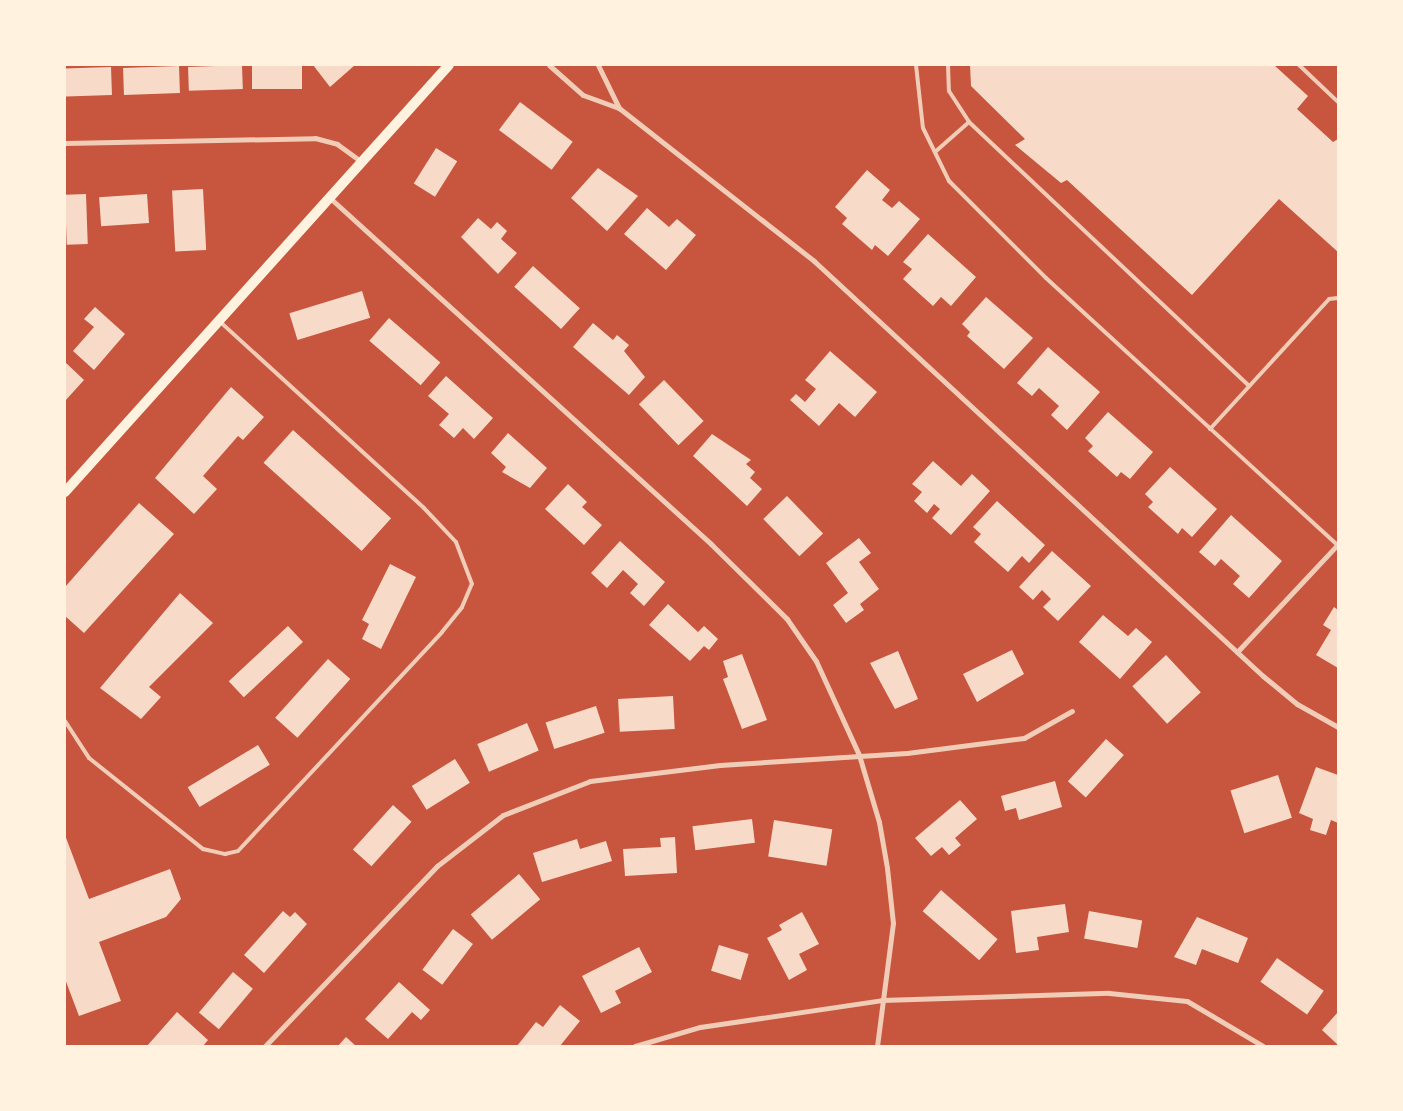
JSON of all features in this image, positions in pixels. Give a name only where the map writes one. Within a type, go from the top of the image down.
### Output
[{"type":"main road","points":[[65,492],[363,163],[449,65]]},
{"type":"street","points":[[549,65],[583,95],[619,108],[814,260],[1237,652],[1297,704],[1338,727]]},
{"type":"street","points":[[598,65],[619,108]]},
{"type":"street","points":[[65,143],[315,138],[337,144],[363,163]]},
{"type":"street","points":[[330,198],[711,544],[787,619],[816,661],[859,756],[879,822],[893,923],[877,1046]]},
{"type":"street","points":[[1237,652],[1337,546]]},
{"type":"street","points":[[265,1046],[437,866],[503,815],[590,781],[720,765],[859,756],[1024,738],[1072,711]]},
{"type":"street","points":[[635,1046],[700,1026],[882,1000],[1109,993],[1187,1000],[1264,1046]]},
{"type":"lane","points":[[916,65],[923,128],[950,181],[1046,278],[1337,546]]},
{"type":"lane","points":[[948,65],[949,91],[969,122],[1249,386]]},
{"type":"lane","points":[[1299,65],[1338,102]]},
{"type":"lane","points":[[935,152],[969,122]]},
{"type":"lane","points":[[1210,429],[1329,299],[1338,298]]},
{"type":"lane","points":[[65,721],[89,758],[203,849],[225,854],[238,851],[376,708],[466,600],[472,584],[456,542],[424,508],[220,322]]},
{"type":"building","points":[[242,65],[243,89],[189,91],[188,67]]},
{"type":"building","points":[[252,65],[302,65],[302,89],[252,89]]},
{"type":"building","points":[[313,65],[355,65],[330,87]]},
{"type":"building","points":[[970,65],[1274,65],[1308,96],[1297,109],[1333,142],[1338,139],[1338,252],[1279,199],[1192,295],[1067,180],[1061,183],[1015,145],[1025,139],[971,86]]},
{"type":"building","points":[[179,66],[180,93],[124,95],[123,68]]},
{"type":"building","points":[[111,67],[112,95],[66,97],[65,69]]},
{"type":"building","points":[[520,102],[573,142],[552,170],[499,130]]},
{"type":"building","points":[[436,148],[457,161],[435,197],[414,184]]},
{"type":"building","points":[[598,168],[638,196],[607,231],[571,198]]},
{"type":"building","points":[[867,170],[890,190],[882,200],[892,208],[899,201],[920,219],[888,256],[875,245],[872,250],[842,224],[847,218],[835,207]]},
{"type":"building","points":[[203,189],[206,250],[175,252],[172,191]]},
{"type":"building","points":[[86,194],[88,244],[67,245],[65,195]]},
{"type":"building","points":[[147,194],[149,223],[101,226],[99,197]]},
{"type":"building","points":[[647,208],[669,227],[677,219],[696,235],[666,270],[624,234]]},
{"type":"building","points":[[478,218],[491,229],[497,222],[507,231],[501,239],[517,253],[498,274],[461,237]]},
{"type":"building","points":[[928,234],[976,277],[951,306],[941,297],[933,306],[903,279],[912,269],[903,262]]},
{"type":"building","points":[[533,266],[580,308],[561,329],[514,287]]},
{"type":"building","points":[[362,291],[370,318],[298,340],[289,313]]},
{"type":"building","points":[[986,297],[1033,338],[1004,369],[967,336],[970,332],[962,324]]},
{"type":"building","points":[[95,307],[125,334],[94,370],[73,351],[94,327],[84,319]]},
{"type":"building","points":[[389,318],[440,363],[421,385],[369,341]]},
{"type":"building","points":[[593,323],[613,340],[617,335],[629,345],[624,351],[645,377],[629,395],[573,347]]},
{"type":"building","points":[[1048,347],[1100,392],[1067,430],[1051,415],[1059,406],[1039,388],[1032,396],[1017,383]]},
{"type":"building","points":[[830,351],[877,392],[855,417],[839,403],[819,426],[790,400],[796,394],[805,402],[816,389],[805,380]]},
{"type":"building","points":[[65,362],[84,380],[65,401]]},
{"type":"building","points":[[446,376],[493,418],[474,439],[463,428],[454,438],[439,425],[449,414],[428,396]]},
{"type":"building","points":[[664,380],[704,421],[678,445],[639,404]]},
{"type":"building","points":[[231,387],[264,417],[243,440],[238,436],[203,476],[217,489],[194,514],[155,478]]},
{"type":"building","points":[[1108,412],[1153,452],[1130,479],[1121,472],[1117,477],[1088,451],[1093,446],[1085,438]]},
{"type":"building","points":[[293,430],[391,518],[362,551],[264,463]]},
{"type":"building","points":[[508,433],[547,468],[530,488],[502,472],[506,467],[491,453]]},
{"type":"building","points":[[712,434],[751,460],[746,464],[755,472],[750,478],[762,489],[747,506],[693,456]]},
{"type":"building","points":[[933,461],[961,486],[972,474],[990,491],[951,535],[932,518],[940,509],[934,504],[927,513],[914,501],[922,492],[912,484]]},
{"type":"building","points":[[1170,467],[1217,509],[1192,537],[1182,528],[1178,534],[1148,507],[1153,502],[1145,494]]},
{"type":"building","points":[[568,484],[587,502],[582,507],[602,525],[584,545],[545,509]]},
{"type":"building","points":[[787,496],[823,533],[799,556],[763,519]]},
{"type":"building","points":[[997,501],[1045,545],[1029,563],[1022,556],[1008,572],[974,542],[981,534],[973,527]]},
{"type":"building","points":[[139,503],[174,534],[84,633],[65,616],[65,587]]},
{"type":"building","points":[[1231,515],[1282,561],[1249,598],[1233,584],[1240,576],[1221,559],[1215,566],[1199,552]]},
{"type":"building","points":[[859,538],[871,553],[859,562],[879,589],[860,604],[864,610],[846,623],[833,605],[848,593],[826,563]]},
{"type":"building","points":[[620,541],[665,582],[644,606],[630,593],[638,584],[623,570],[607,588],[591,573]]},
{"type":"building","points":[[1052,551],[1091,586],[1058,621],[1043,607],[1051,599],[1042,590],[1033,600],[1019,587]]},
{"type":"building","points":[[390,564],[416,577],[381,649],[362,639],[369,624],[362,620]]},
{"type":"building","points":[[180,593],[213,623],[149,687],[161,697],[141,719],[100,688]]},
{"type":"building","points":[[668,604],[698,632],[704,626],[718,639],[709,650],[704,646],[690,661],[649,625]]},
{"type":"building","points":[[1334,607],[1338,610],[1338,668],[1316,655],[1331,630],[1323,625]]},
{"type":"building","points":[[1103,615],[1128,636],[1136,628],[1152,642],[1120,679],[1079,642]]},
{"type":"building","points":[[288,626],[303,642],[244,697],[229,681]]},
{"type":"building","points":[[1012,650],[1024,674],[977,702],[963,674]]},
{"type":"building","points":[[898,651],[918,699],[895,709],[870,663]]},
{"type":"building","points":[[742,654],[767,720],[742,729],[723,679],[728,677],[723,661]]},
{"type":"building","points":[[1166,655],[1201,692],[1167,724],[1132,686]]},
{"type":"building","points":[[328,659],[350,679],[297,738],[275,718]]},
{"type":"building","points":[[673,696],[675,729],[620,732],[618,699]]},
{"type":"building","points":[[596,706],[605,733],[554,749],[546,722]]},
{"type":"building","points":[[527,723],[539,751],[489,772],[477,744]]},
{"type":"building","points":[[1106,739],[1124,755],[1086,797],[1068,781]]},
{"type":"building","points":[[258,745],[270,765],[200,807],[188,787]]},
{"type":"building","points":[[455,759],[470,783],[427,810],[412,786]]},
{"type":"building","points":[[1316,767],[1338,775],[1338,823],[1331,820],[1326,835],[1310,830],[1313,819],[1299,813]]},
{"type":"building","points":[[1278,775],[1292,818],[1244,833],[1230,790]]},
{"type":"building","points":[[1055,781],[1062,807],[1019,820],[1016,808],[1005,811],[1001,796]]},
{"type":"building","points":[[960,800],[977,819],[955,838],[961,845],[949,855],[942,847],[931,856],[915,838]]},
{"type":"building","points":[[393,805],[412,822],[371,866],[353,850]]},
{"type":"building","points":[[752,819],[755,843],[695,850],[692,826]]},
{"type":"building","points":[[774,820],[832,829],[826,866],[768,857]]},
{"type":"building","points":[[65,835],[89,899],[170,869],[181,899],[166,917],[99,942],[121,1001],[79,1016],[65,979]]},
{"type":"building","points":[[675,837],[677,873],[625,876],[623,849],[661,847],[660,838]]},
{"type":"building","points":[[577,839],[580,849],[606,841],[612,861],[542,882],[533,853]]},
{"type":"building","points":[[519,874],[540,899],[492,940],[471,914]]},
{"type":"building","points":[[941,890],[998,939],[979,960],[923,911]]},
{"type":"building","points":[[1065,904],[1069,932],[1037,937],[1039,950],[1016,953],[1011,911]]},
{"type":"building","points":[[283,911],[290,917],[295,912],[307,924],[264,973],[244,955]]},
{"type":"building","points":[[1089,911],[1142,920],[1137,948],[1084,939]]},
{"type":"building","points":[[802,912],[819,944],[799,954],[807,970],[789,980],[767,938],[782,930],[779,925]]},
{"type":"building","points":[[1197,917],[1248,938],[1238,963],[1202,949],[1196,965],[1174,957]]},
{"type":"building","points":[[453,929],[473,944],[442,985],[422,970]]},
{"type":"building","points":[[719,945],[749,954],[741,980],[711,971]]},
{"type":"building","points":[[639,947],[652,972],[615,991],[621,1003],[601,1013],[582,976]]},
{"type":"building","points":[[1277,958],[1324,991],[1307,1014],[1260,982]]},
{"type":"building","points":[[233,972],[253,989],[219,1029],[199,1013]]},
{"type":"building","points":[[399,982],[430,1010],[421,1020],[412,1012],[388,1039],[365,1019]]},
{"type":"building","points":[[560,1005],[580,1021],[560,1046],[517,1046],[536,1022],[543,1027]]},
{"type":"building","points":[[177,1012],[208,1040],[203,1046],[147,1046]]},
{"type":"building","points":[[1338,1012],[1338,1045],[1322,1030]]},
{"type":"building","points":[[346,1037],[356,1046],[338,1046]]}]
